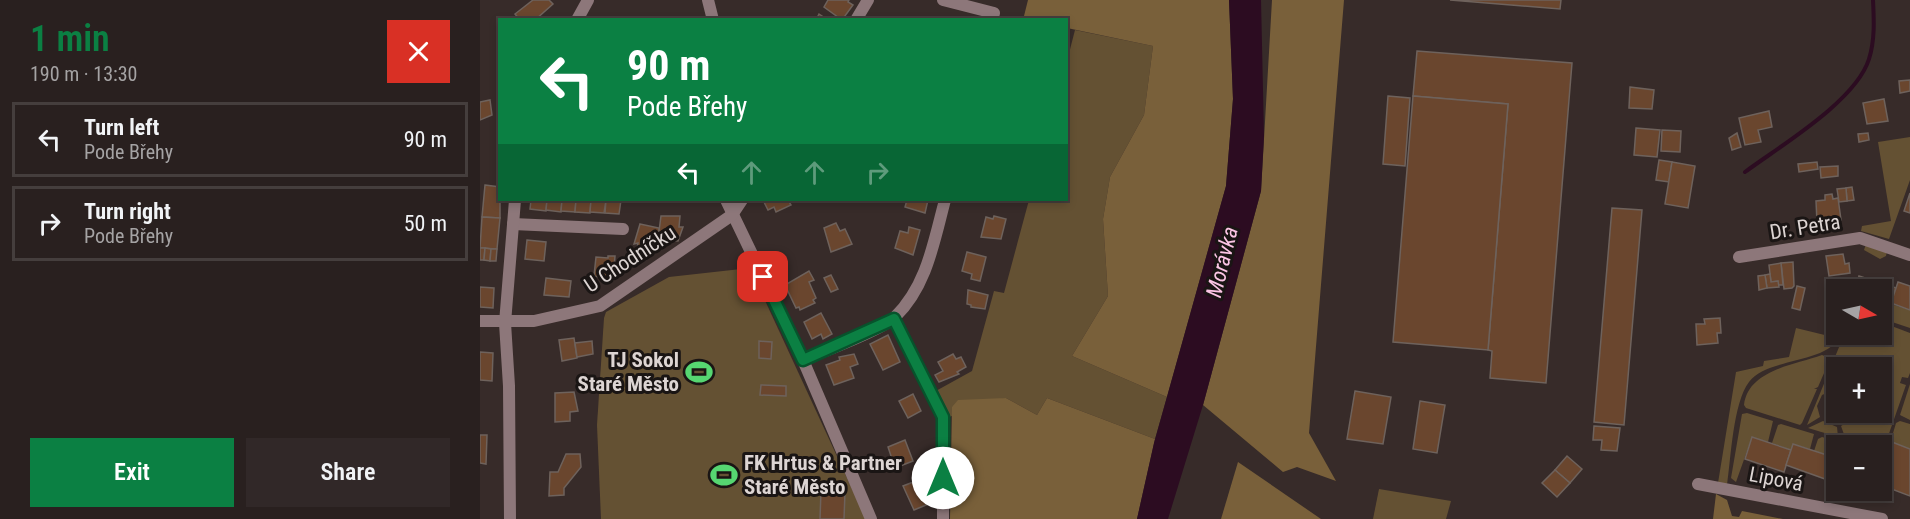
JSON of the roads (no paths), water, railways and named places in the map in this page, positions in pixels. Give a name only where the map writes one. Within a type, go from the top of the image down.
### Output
[{"type":"street","points":[[578,18],[588,0]]},
{"type":"street","points":[[708,0],[712,18]]},
{"type":"street","points":[[857,18],[868,0]]},
{"type":"street","points":[[943,0],[993,16]]},
{"type":"street","points":[[510,519],[509,398],[505,323],[515,201]]},
{"type":"street","points":[[726,201],[803,360],[871,519]]},
{"type":"street","points":[[732,215],[741,201]]},
{"type":"street","points":[[803,360],[894,319],[917,290],[929,262],[945,201]]},
{"type":"street","name":"U Chodníčku","points":[[480,321],[505,323],[534,321],[600,306],[732,215]]},
{"type":"street","name":"U Chodníčku","points":[[513,224],[623,229]]},
{"type":"street","name":"Dr. Petra","points":[[1739,257],[1860,238],[1910,255]]},
{"type":"street","points":[[894,319],[943,417],[943,519]]},
{"type":"street","name":"Lipová","points":[[1698,484],[1882,519]]},
{"type":"water","name":"Morávka","points":[[1229,0],[1261,0],[1264,136],[1261,191],[1203,405],[1168,519],[1137,519],[1154,443],[1226,186],[1233,99]]},
{"type":"waterway","points":[[1745,172],[1815,122],[1849,91],[1861,75],[1869,59],[1872,45],[1873,0]]},
{"type":"place","name":"TJ Sokol Staré Město","points":[[699,372]]},
{"type":"place","name":"FK Hrtus & Partner Staré Město","points":[[724,475]]}]
